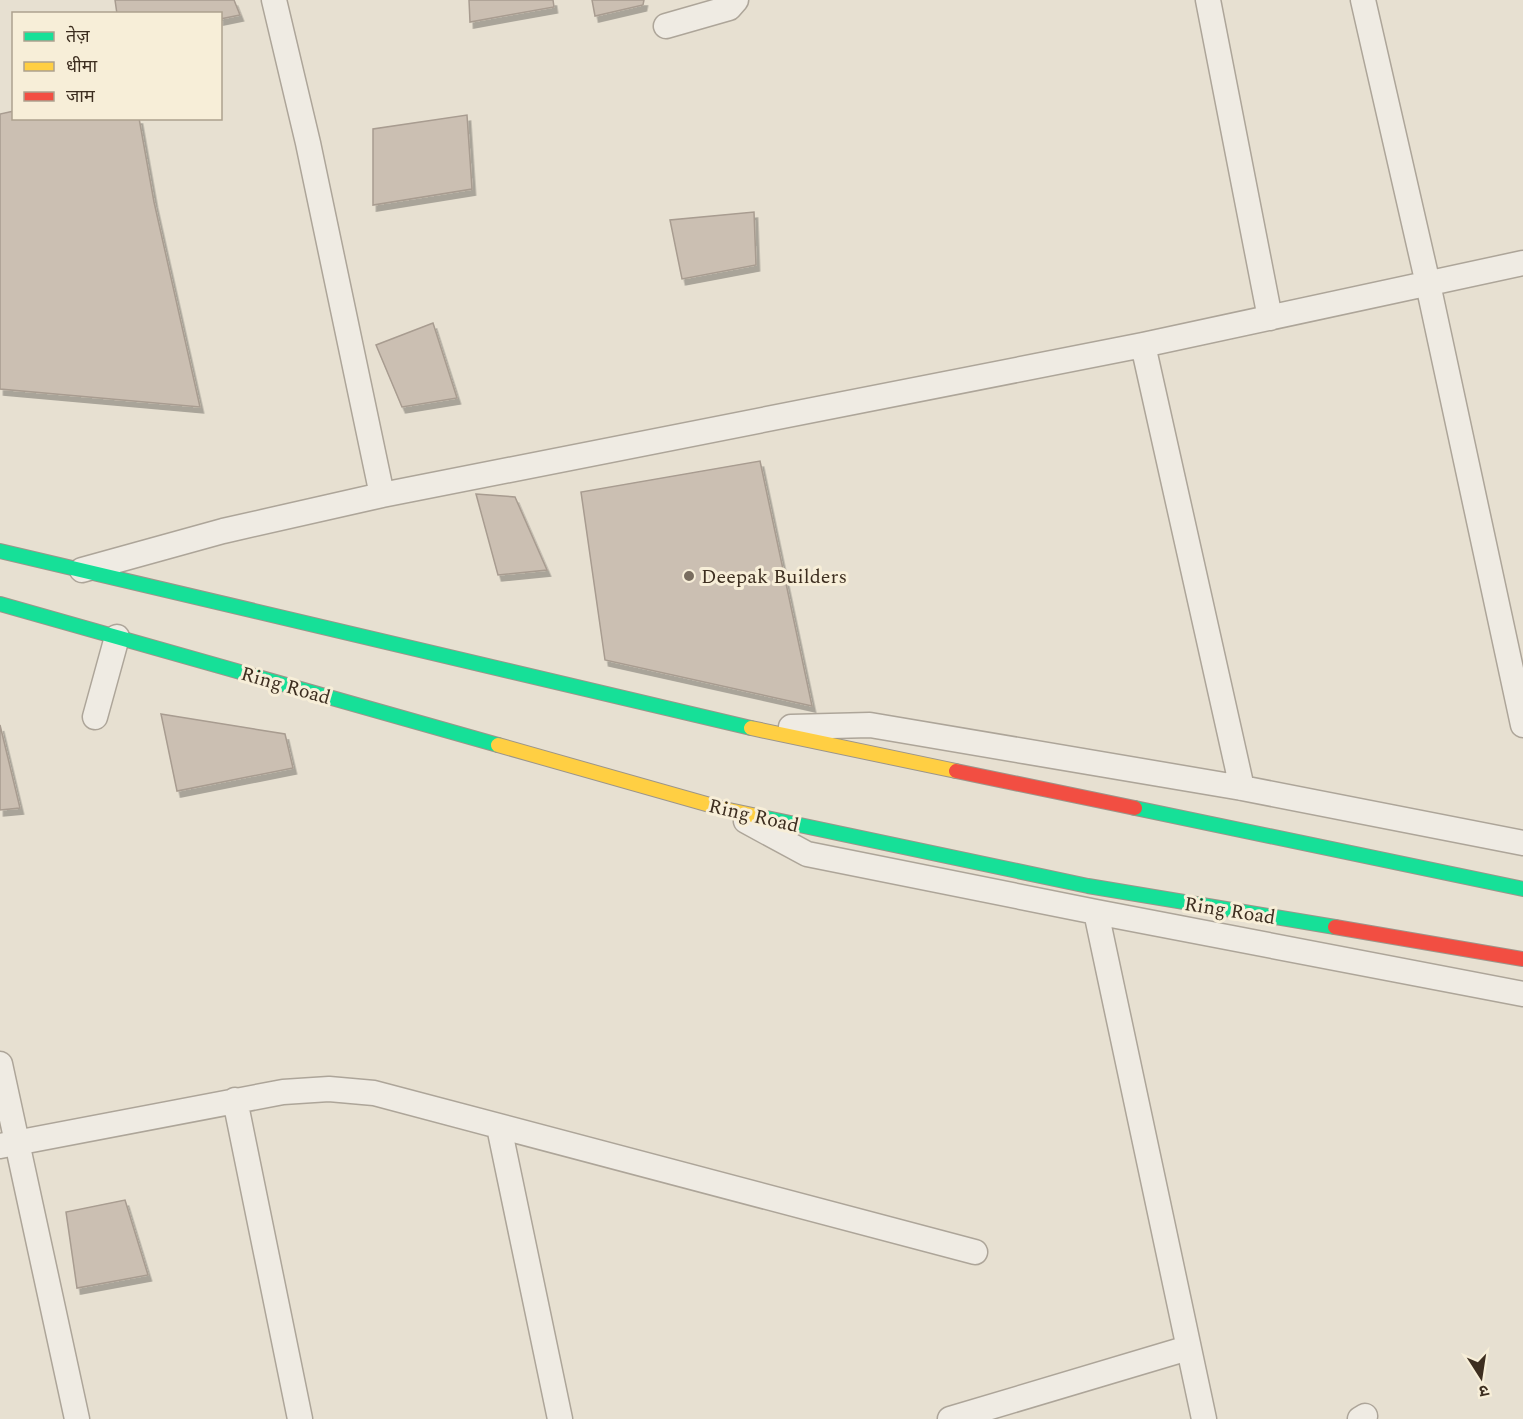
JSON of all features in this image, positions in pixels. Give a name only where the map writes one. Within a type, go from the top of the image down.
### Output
[{"type":"street","points":[[274,0],[308,143],[382,495]]},
{"type":"street","points":[[666,26],[729,8],[736,0]]},
{"type":"street","points":[[1208,0],[1270,318]]},
{"type":"street","points":[[1363,0],[1428,284],[1523,725]]},
{"type":"street","points":[[81,570],[223,531],[382,495],[1143,345],[1523,263]]},
{"type":"street","points":[[1143,345],[1242,788]]},
{"type":"street","points":[[0,551],[753,728],[1523,889]]},
{"type":"street","name":"Ring Road","points":[[0,603],[724,809],[1088,886],[1523,958]]},
{"type":"street","points":[[95,717],[117,637]]},
{"type":"street","points":[[753,728],[870,724],[1242,788],[1523,843]]},
{"type":"street","points":[[724,809],[807,854],[1523,994]]},
{"type":"street","points":[[1096,912],[1204,1419]]},
{"type":"street","points":[[0,1064],[8,1144],[77,1419]]},
{"type":"street","points":[[8,1144],[283,1092],[329,1089],[374,1094],[975,1252]]},
{"type":"street","points":[[235,1100],[300,1419]]},
{"type":"street","points":[[499,1127],[560,1419]]},
{"type":"street","points":[[950,1419],[1009,1410],[1188,1348]]},
{"type":"building","points":[[115,0],[234,0],[240,15],[222,19],[222,12],[117,12]]},
{"type":"building","points":[[469,0],[553,0],[554,7],[470,22]]},
{"type":"building","points":[[592,0],[644,0],[643,5],[595,16]]},
{"type":"building","points":[[12,111],[12,120],[139,120],[154,202],[200,407],[0,389],[0,114]]},
{"type":"building","points":[[467,115],[472,189],[373,205],[373,129]]},
{"type":"building","points":[[754,212],[756,265],[682,279],[670,220]]},
{"type":"building","points":[[433,323],[457,398],[402,407],[376,345]]},
{"type":"building","name":"Deepak Builders","points":[[760,461],[812,706],[605,660],[581,492]]},
{"type":"building","points":[[476,494],[515,497],[547,570],[498,575]]},
{"type":"building","points":[[161,714],[285,734],[293,768],[177,791]]},
{"type":"building","points":[[0,725],[20,808],[0,810]]},
{"type":"building","points":[[125,1200],[148,1275],[77,1288],[66,1212]]},
{"type":"traffic: fast","points":[[0,551],[751,728]]},
{"type":"traffic: fast","points":[[0,604],[498,745]]},
{"type":"traffic: fast","points":[[1135,808],[1523,889]]},
{"type":"traffic: fast","points":[[762,817],[1088,886],[1335,927]]},
{"type":"traffic: slow","points":[[751,728],[956,771]]},
{"type":"traffic: slow","points":[[498,745],[724,809],[762,817]]},
{"type":"traffic: jam","points":[[956,771],[1135,808]]},
{"type":"traffic: jam","points":[[1335,927],[1523,959]]},
{"type":"place","name":"Deepak Builders","points":[[689,576]]}]
